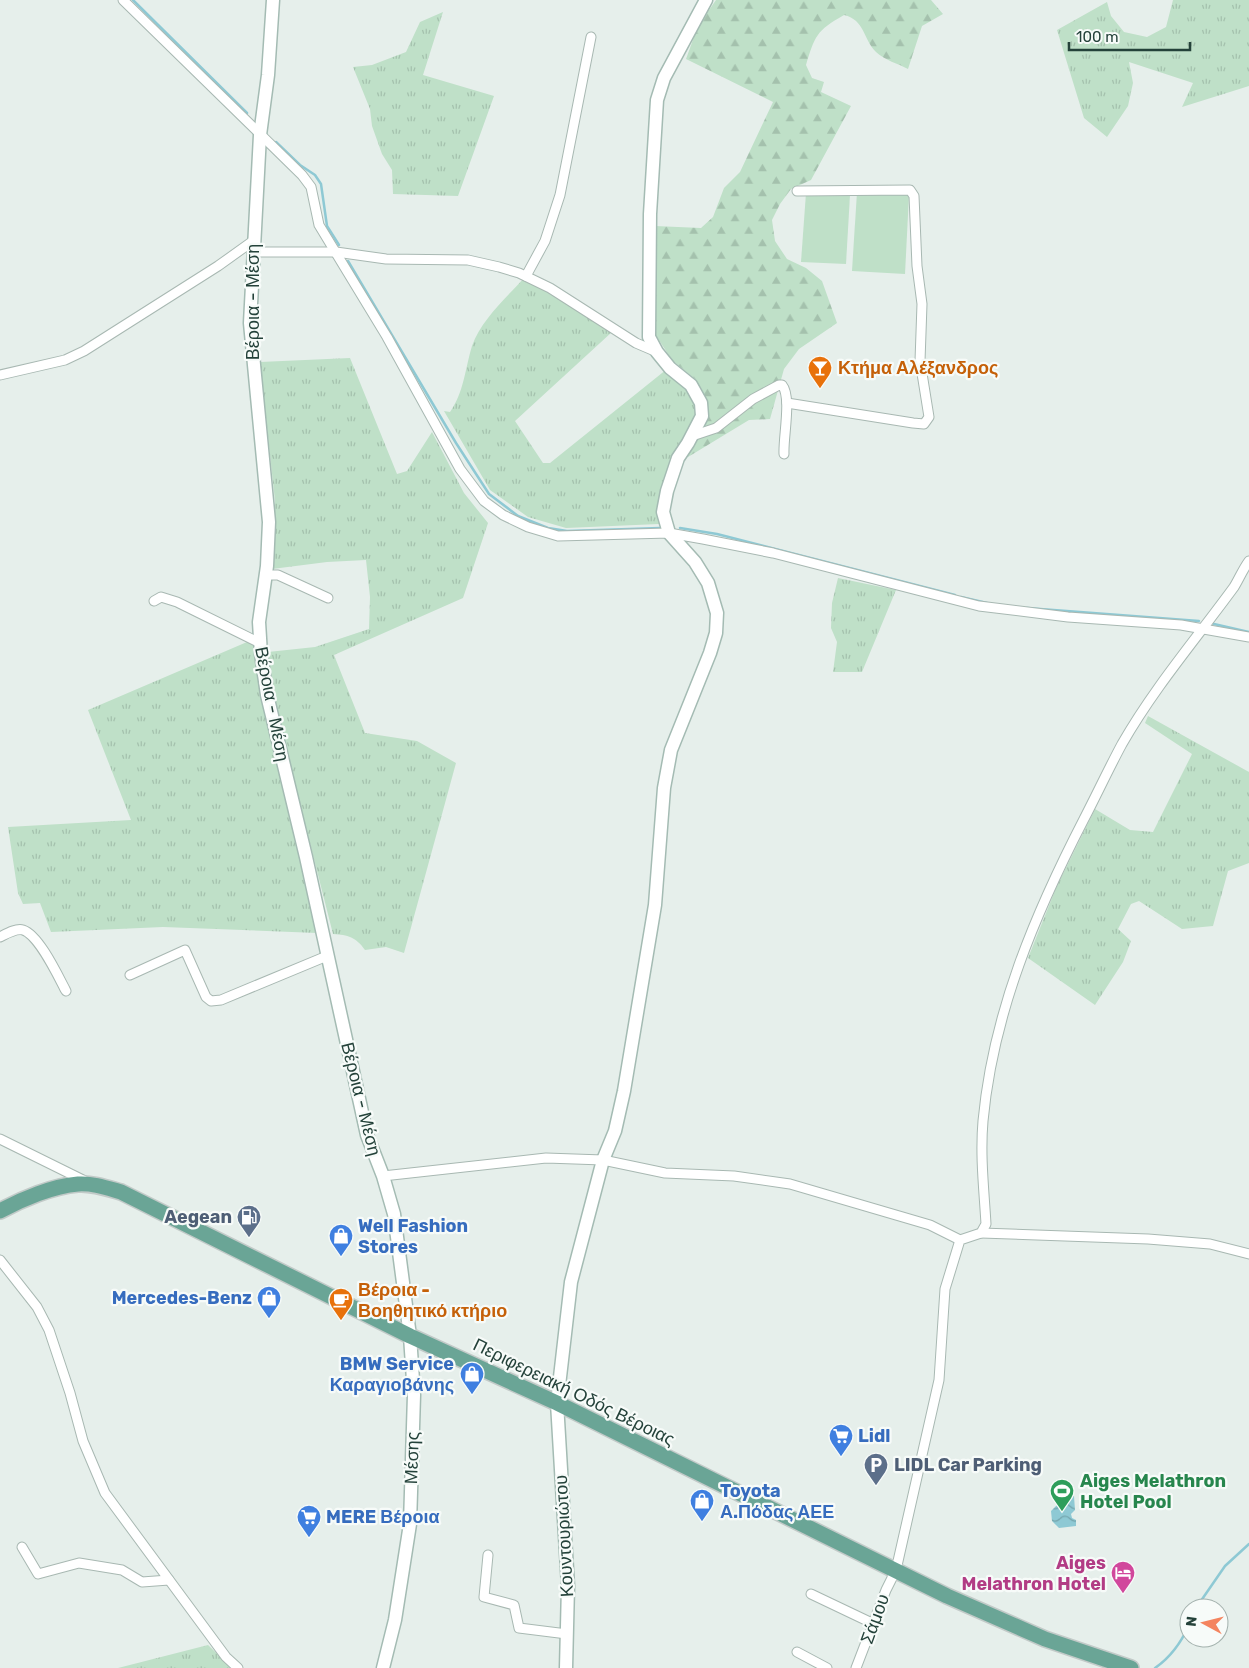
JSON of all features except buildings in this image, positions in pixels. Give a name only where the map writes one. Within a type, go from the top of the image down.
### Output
[{"type":"main road","name":"Περιφερειακή Οδός Βέροιας","points":[[0,1211],[63,1188],[92,1185],[121,1192],[410,1336],[557,1403],[947,1596],[1045,1638],[1131,1668]]},
{"type":"street","points":[[123,0],[311,187],[319,225],[460,469],[484,501],[503,515],[528,527],[558,536],[669,533],[774,553],[979,606],[1068,617],[1203,628],[1249,637]]},
{"type":"street","name":"Βέροια - Μέση","points":[[273,0],[268,75],[260,135],[250,332],[269,522],[266,575],[259,622],[260,643],[267,695],[306,856],[367,1135],[383,1176],[394,1214],[410,1336]]},
{"type":"street","points":[[669,533],[663,512],[666,492],[678,458],[702,416],[701,403],[691,385],[670,368],[649,338],[650,214],[658,100],[664,78],[706,0]]},
{"type":"street","points":[[526,276],[545,240],[560,195],[591,38]]},
{"type":"street","points":[[787,403],[912,423],[924,424],[929,417],[920,361],[922,304],[917,266],[914,196],[910,190],[797,192]]},
{"type":"street","points":[[0,375],[66,360],[84,351],[253,246],[336,252],[386,259],[468,260],[526,276],[550,288],[636,343],[657,352]]},
{"type":"street","points":[[692,436],[716,428],[753,399],[782,385],[786,391],[787,403],[784,454]]},
{"type":"street","name":"Κουντουριώτου","points":[[566,1668],[568,1586],[557,1403],[571,1282],[603,1160],[620,1111],[644,975],[654,904],[664,788],[670,750],[716,633],[717,613],[708,584],[695,562],[669,533]]},
{"type":"street","points":[[981,1233],[986,1224],[982,1123],[989,1075],[1001,1022],[1020,960],[1046,896],[1123,744],[1235,585],[1249,561]]},
{"type":"street","points":[[266,575],[278,575],[328,598]]},
{"type":"street","points":[[154,601],[161,596],[177,602],[260,643]]},
{"type":"street","points":[[0,937],[17,930],[23,930],[31,936],[43,951],[66,990]]},
{"type":"street","points":[[130,975],[185,950],[206,997],[211,1001],[221,1000],[327,956]]},
{"type":"street","points":[[0,1139],[92,1185]]},
{"type":"street","points":[[383,1176],[546,1158],[603,1160],[665,1173],[734,1176],[790,1184],[930,1225],[960,1240],[981,1233],[1201,1243],[1226,1246],[1249,1254]]},
{"type":"street","name":"Σάμου","points":[[856,1668],[886,1590],[896,1570],[939,1380],[945,1289],[960,1240]]},
{"type":"street","points":[[0,1260],[37,1307],[49,1330],[70,1393],[83,1441],[105,1493],[226,1657],[238,1668]]},
{"type":"street","name":"Μέσης","points":[[383,1668],[396,1620],[410,1524],[414,1395],[410,1336]]},
{"type":"street","points":[[22,1547],[38,1574],[80,1562],[122,1570],[142,1582],[169,1580]]},
{"type":"street","points":[[488,1555],[484,1597],[514,1605],[519,1628],[567,1634]]},
{"type":"street","points":[[811,1594],[874,1624]]},
{"type":"street","points":[[796,1652],[827,1668]]},
{"type":"green space","points":[[716,0],[931,0],[943,14],[922,26],[908,69],[879,55],[872,47],[860,25],[851,17],[844,15],[828,25],[818,35],[806,65],[812,78],[824,82],[821,92],[851,106],[811,180],[791,189],[780,204],[772,220],[775,241],[787,259],[806,268],[822,281],[837,323],[799,349],[784,369],[770,419],[749,420],[688,457],[687,452],[706,404],[695,379],[672,360],[653,331],[655,226],[701,228],[713,217],[724,188],[740,172],[773,102],[686,59],[698,26]]},
{"type":"green space","points":[[1173,0],[1249,0],[1249,86],[1182,107],[1193,83],[1129,62],[1133,83],[1128,106],[1107,137],[1084,118],[1057,30],[1107,2],[1111,16],[1124,32],[1147,37],[1166,27]]},
{"type":"green space","points":[[443,12],[423,75],[494,96],[458,196],[393,194],[392,170],[382,154],[372,126],[370,109],[353,67],[372,65],[406,52],[420,22]]},
{"type":"green space","points":[[857,192],[909,195],[905,274],[852,271]]},
{"type":"green space","points":[[806,193],[850,195],[846,264],[801,262]]},
{"type":"green space","points":[[524,278],[612,332],[515,421],[543,463],[550,463],[667,369],[688,387],[699,414],[660,512],[659,524],[566,528],[528,517],[490,490],[444,411],[450,412],[455,404],[464,380],[472,346],[481,327]]},
{"type":"green space","points":[[350,358],[397,474],[407,471],[432,432],[464,493],[488,523],[463,598],[334,655],[365,733],[417,741],[456,763],[404,953],[386,947],[365,950],[358,942],[351,938],[333,934],[276,709],[268,652],[315,647],[369,629],[370,597],[366,560],[327,562],[272,569],[275,501],[260,362]]},
{"type":"green space","points":[[838,578],[896,590],[862,672],[833,672],[837,642],[831,628],[832,603]]},
{"type":"green space","points":[[247,642],[254,646],[264,705],[317,933],[163,927],[51,932],[40,903],[23,904],[18,893],[8,827],[131,820],[88,710]]},
{"type":"green space","points":[[1148,716],[1249,772],[1249,863],[1228,871],[1213,926],[1182,929],[1139,901],[1131,904],[1118,929],[1131,941],[1123,962],[1095,1005],[1028,958],[1056,888],[1095,809],[1130,830],[1153,832],[1192,754],[1145,723]]},
{"type":"green space","points":[[208,1645],[232,1668],[118,1668]]},
{"type":"water","name":"Aiges Melathron Hotel Pool","points":[[1058,1495],[1074,1496],[1075,1510],[1071,1514],[1072,1518],[1076,1520],[1076,1526],[1059,1528],[1052,1521],[1051,1511],[1058,1504]]},
{"type":"waterway","points":[[133,0],[247,113]]},
{"type":"waterway","points":[[276,142],[300,165],[315,175],[321,184],[327,226],[339,245]]},
{"type":"waterway","points":[[348,261],[456,443],[489,494],[518,516],[548,528],[567,531],[660,528]]},
{"type":"waterway","points":[[680,528],[717,534],[955,595]]},
{"type":"waterway","points":[[961,597],[987,603]]},
{"type":"waterway","points":[[1027,608],[1199,621]]},
{"type":"waterway","points":[[1214,624],[1249,632]]},
{"type":"waterway","points":[[1203,1598],[1225,1566],[1249,1544]]},
{"type":"waterway","points":[[1155,1668],[1166,1659],[1179,1644]]},
{"type":"place","name":"Κτήμα Αλέξανδρος","points":[[820,389]]},
{"type":"place","name":"Aegean","points":[[249,1238]]},
{"type":"place","name":"Well Fashion Stores","points":[[341,1257]]},
{"type":"place","name":"Mercedes-Benz","points":[[269,1319]]},
{"type":"place","name":"Βέροια - Βοηθητικό κτήριο","points":[[341,1321]]},
{"type":"place","name":"BMW Service Καραγιοβάνης","points":[[472,1395]]},
{"type":"place","name":"Lidl","points":[[841,1457]]},
{"type":"place","name":"LIDL Car Parking","points":[[876,1486]]},
{"type":"place","name":"Aiges Melathron Hotel Pool","points":[[1062,1512]]},
{"type":"place","name":"Toyota Α.Πόδας ΑΕΕ","points":[[702,1522]]},
{"type":"place","name":"MERE Βέροια","points":[[309,1538]]},
{"type":"place","name":"Aiges Melathron Hotel","points":[[1123,1594]]}]
